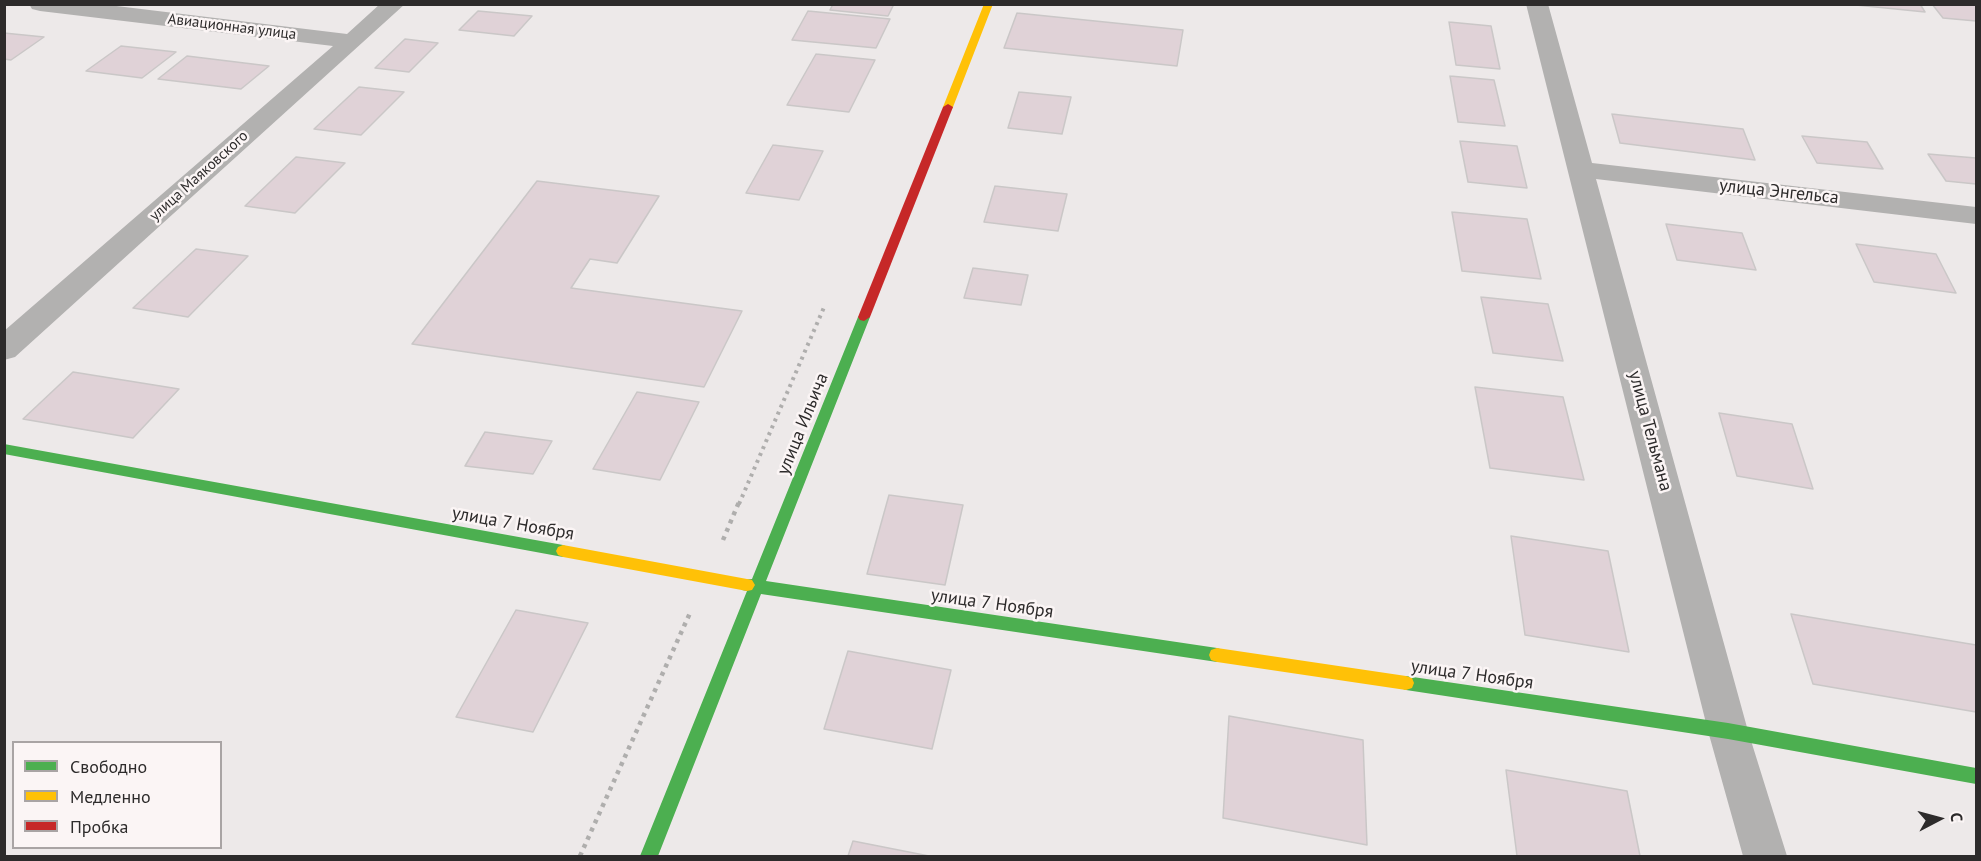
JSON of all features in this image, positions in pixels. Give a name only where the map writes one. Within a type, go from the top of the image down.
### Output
[{"type":"street","name":"Авиационная улица","points":[[40,4],[352,41]]},
{"type":"street","name":"улица Маяковского","points":[[4,349],[394,4]]},
{"type":"street","name":"улица Ильича","points":[[649,856],[989,4]]},
{"type":"street","name":"улица Тельмана","points":[[1537,4],[1728,731],[1765,856]]},
{"type":"street","name":"улица Энгельса","points":[[1582,170],[1977,215]]},
{"type":"street","name":"улица 7 Ноября","points":[[4,449],[706,579],[1728,731],[1977,776]]},
{"type":"path","points":[[580,856],[706,579],[828,297]]},
{"type":"building","points":[[833,4],[894,4],[888,16],[830,10]]},
{"type":"building","points":[[1846,4],[1920,4],[1925,12]]},
{"type":"building","points":[[1932,4],[1976,4],[1976,21],[1943,18]]},
{"type":"building","points":[[478,11],[532,16],[514,36],[459,30]]},
{"type":"building","points":[[808,11],[890,19],[876,48],[792,40]]},
{"type":"building","points":[[1017,13],[1183,30],[1177,66],[1004,48]]},
{"type":"building","points":[[1449,22],[1491,26],[1500,69],[1456,65]]},
{"type":"building","points":[[4,33],[44,37],[11,60],[4,59]]},
{"type":"building","points":[[405,39],[438,43],[409,72],[375,68]]},
{"type":"building","points":[[121,46],[176,52],[142,78],[86,71]]},
{"type":"building","points":[[816,54],[875,60],[849,112],[787,105]]},
{"type":"building","points":[[187,56],[269,66],[241,89],[158,79]]},
{"type":"building","points":[[1450,76],[1494,80],[1505,126],[1458,122]]},
{"type":"building","points":[[359,87],[404,92],[361,135],[314,129]]},
{"type":"building","points":[[1019,92],[1071,97],[1062,134],[1008,128]]},
{"type":"building","points":[[1612,114],[1743,129],[1755,160],[1620,143]]},
{"type":"building","points":[[1802,136],[1867,142],[1883,169],[1817,163]]},
{"type":"building","points":[[1460,141],[1517,146],[1527,188],[1468,182]]},
{"type":"building","points":[[773,145],[823,151],[799,200],[746,193]]},
{"type":"building","points":[[1928,154],[1976,158],[1976,184],[1946,181]]},
{"type":"building","points":[[296,157],[345,163],[295,213],[245,206]]},
{"type":"building","points":[[537,181],[659,196],[617,263],[590,259],[571,288],[742,311],[704,387],[412,344]]},
{"type":"building","points":[[995,186],[1067,194],[1058,231],[984,222]]},
{"type":"building","points":[[1452,212],[1527,219],[1541,279],[1462,271]]},
{"type":"building","points":[[1666,224],[1742,233],[1756,270],[1677,260]]},
{"type":"building","points":[[1856,244],[1936,254],[1956,293],[1874,282]]},
{"type":"building","points":[[196,249],[248,256],[188,317],[133,308]]},
{"type":"building","points":[[973,268],[1028,275],[1021,305],[964,298]]},
{"type":"building","points":[[1481,297],[1548,304],[1563,361],[1493,353]]},
{"type":"building","points":[[73,372],[179,389],[133,438],[23,419]]},
{"type":"building","points":[[1475,387],[1563,397],[1584,480],[1490,468]]},
{"type":"building","points":[[637,392],[699,402],[660,480],[593,469]]},
{"type":"building","points":[[1719,413],[1792,424],[1813,489],[1737,476]]},
{"type":"building","points":[[485,432],[552,441],[533,474],[465,466]]},
{"type":"building","points":[[889,495],[963,505],[945,585],[867,574]]},
{"type":"building","points":[[1511,536],[1608,551],[1629,652],[1525,635]]},
{"type":"building","points":[[516,610],[588,623],[533,732],[456,717]]},
{"type":"building","points":[[1791,614],[1976,645],[1976,712],[1813,684]]},
{"type":"building","points":[[848,651],[951,670],[932,749],[824,729]]},
{"type":"building","points":[[1229,716],[1363,740],[1367,845],[1223,818]]},
{"type":"building","points":[[1506,770],[1627,791],[1640,856],[1517,856]]},
{"type":"building","points":[[853,841],[929,856],[848,856]]},
{"type":"traffic: fast","points":[[649,856],[864,317]]},
{"type":"traffic: fast","points":[[4,449],[563,551]]},
{"type":"traffic: fast","points":[[747,585],[1217,655]]},
{"type":"traffic: fast","points":[[1406,683],[1728,731],[1976,776]]},
{"type":"traffic: slow","points":[[948,107],[989,4]]},
{"type":"traffic: slow","points":[[563,551],[747,585]]},
{"type":"traffic: slow","points":[[1217,655],[1406,683]]},
{"type":"traffic: jam","points":[[864,317],[948,107]]}]
